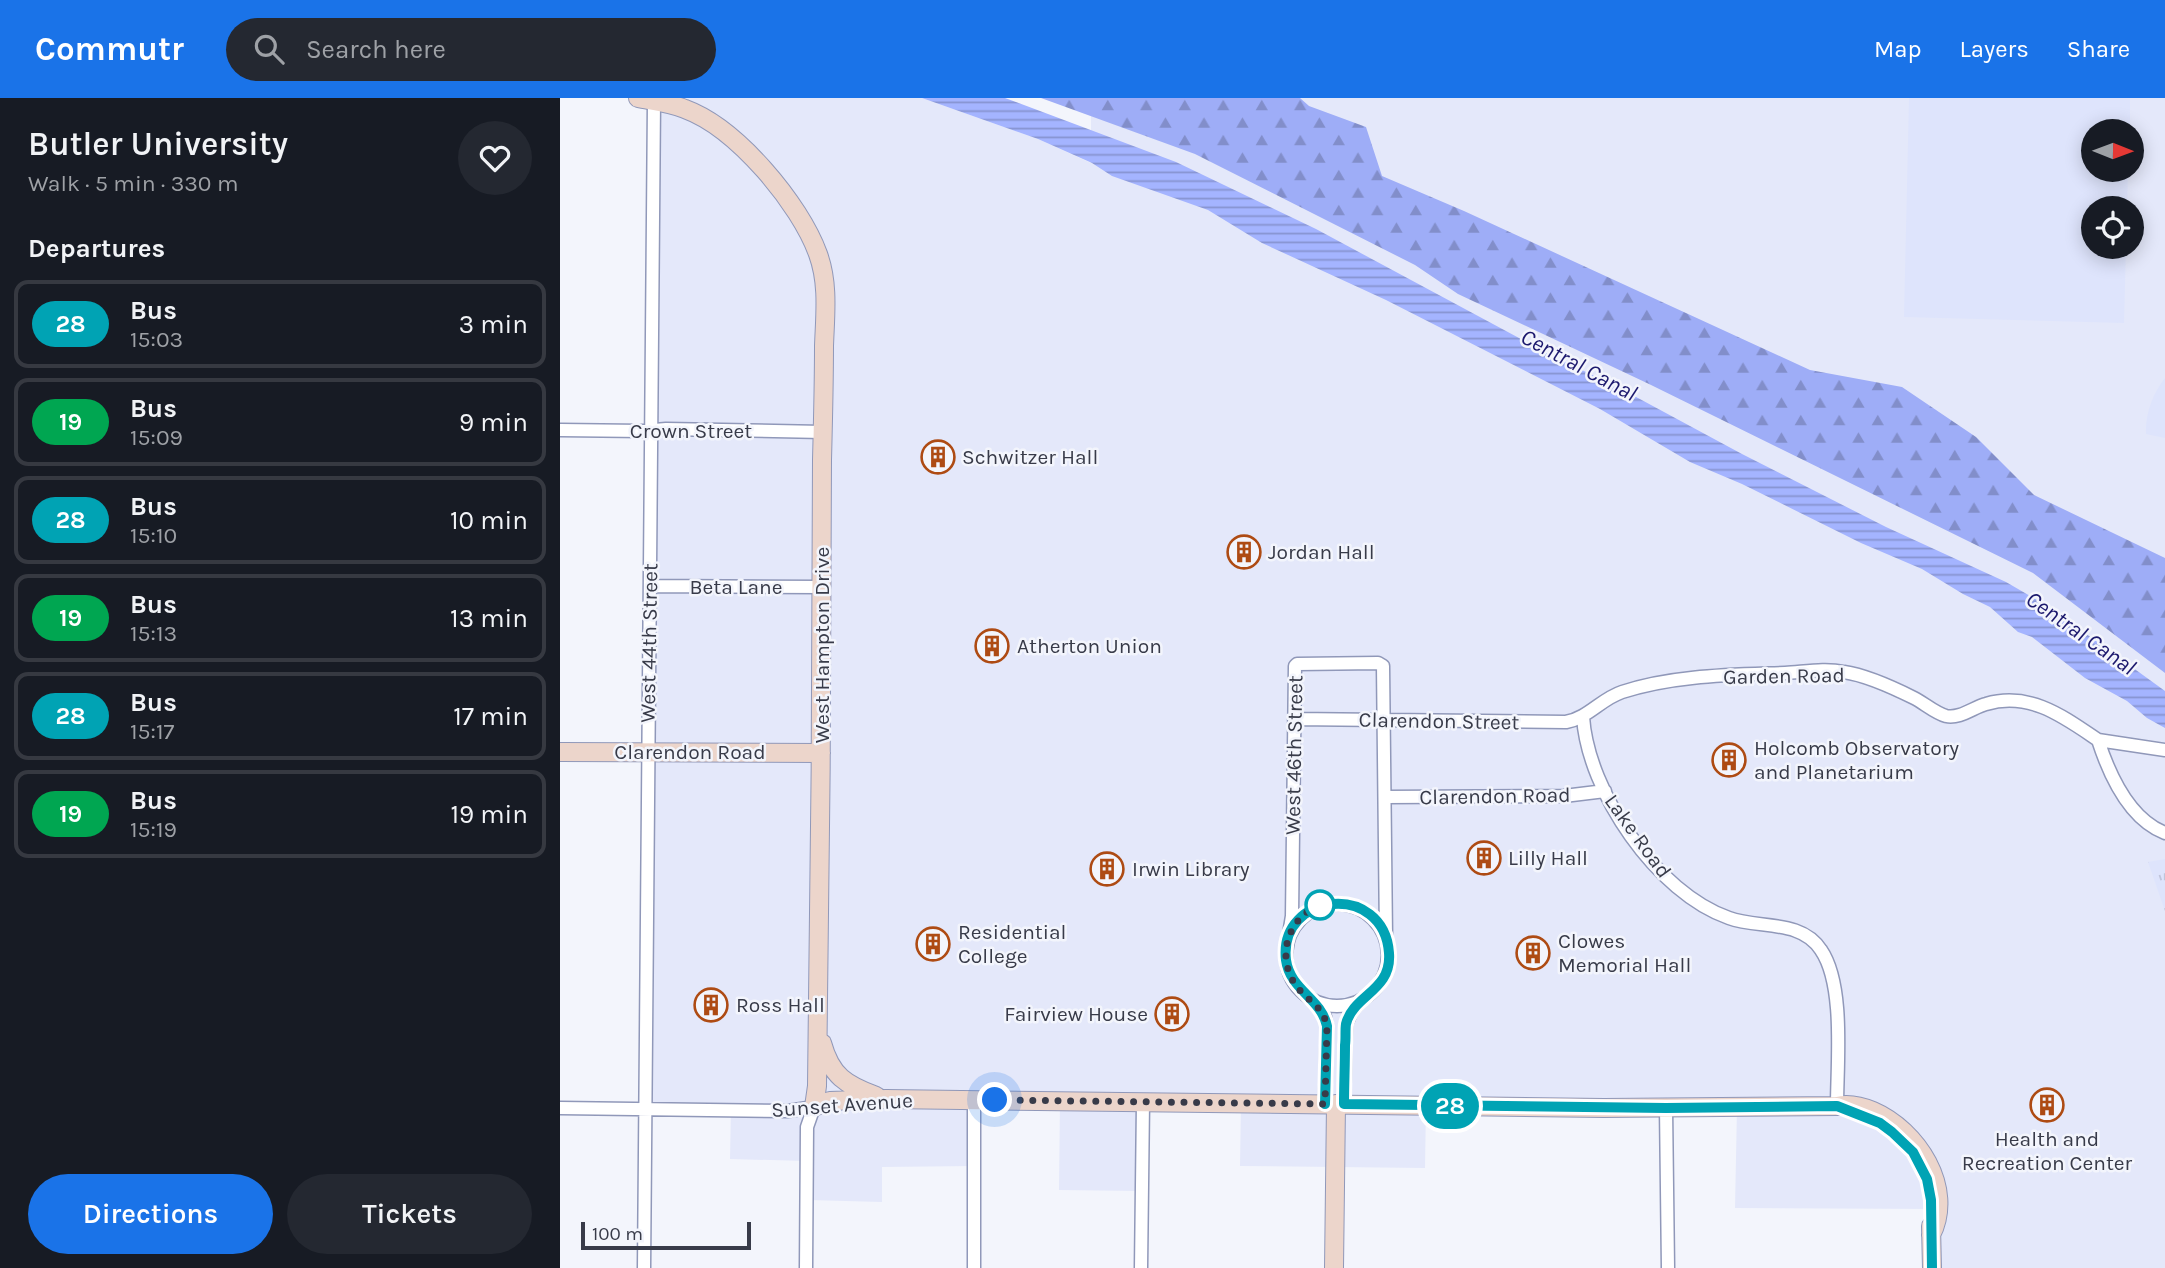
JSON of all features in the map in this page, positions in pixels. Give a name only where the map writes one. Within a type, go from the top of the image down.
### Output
[{"type":"street","name":"West 44th Street","points":[[644,1268],[652,430],[646,100]]},
{"type":"street","name":"West Hampton Drive","points":[[646,100],[686,109],[720,128],[740,145],[797,211],[811,235],[825,281],[817,1086],[807,1127],[806,1268]]},
{"type":"street","name":"Crown Street","points":[[560,430],[822,432]]},
{"type":"street","name":"Beta Lane","points":[[650,586],[822,587]]},
{"type":"street","name":"West 46th Street","points":[[1334,1268],[1335,1104],[1327,1026],[1325,1017],[1313,1000],[1300,991],[1286,964],[1292,916],[1296,665],[1378,663],[1384,669],[1386,937],[1389,953],[1386,971],[1378,987],[1352,1011],[1346,1024],[1335,1104]]},
{"type":"street","name":"Garden Road","points":[[1583,716],[1612,696],[1653,684],[1734,675],[1839,671],[1912,696],[1948,716],[1959,715],[1997,701],[2020,701],[2051,710],[2098,740],[2165,750]]},
{"type":"street","name":"Clarendon Street","points":[[1294,719],[1562,722],[1583,716]]},
{"type":"street","name":"Lake Road","points":[[1583,716],[1590,759],[1605,792],[1633,838],[1672,885],[1711,911],[1738,921],[1796,930],[1809,936],[1820,947],[1832,971],[1836,992],[1837,1106]]},
{"type":"street","points":[[2098,740],[2117,785],[2129,803],[2147,823],[2165,833]]},
{"type":"street","name":"Clarendon Road","points":[[560,752],[821,753]]},
{"type":"street","name":"Clarendon Road","points":[[1385,797],[1553,796],[1605,792]]},
{"type":"street","points":[[1286,953],[1288,938],[1296,924],[1320,905],[1352,905],[1367,912],[1378,923],[1386,937]]},
{"type":"street","points":[[1313,1000],[1327,1005],[1343,1006],[1364,998]]},
{"type":"street","points":[[818,1030],[825,1056],[838,1077],[856,1089],[886,1099]]},
{"type":"street","name":"Sunset Avenue","points":[[560,1108],[788,1111],[814,1107],[830,1101],[886,1099],[1666,1108],[1837,1106],[1880,1123],[1913,1152],[1922,1167],[1933,1187],[1932,1268]]},
{"type":"street","points":[[974,1099],[974,1268]]},
{"type":"street","points":[[1141,1268],[1143,1102]]},
{"type":"street","points":[[1666,1108],[1668,1268]]},
{"type":"shaded area","points":[[655,98],[922,98],[1038,139],[1091,163],[1091,98],[2165,98],[2165,1268],[1936,1268],[1936,1209],[1735,1208],[1737,1107],[1426,1106],[1425,1168],[1240,1166],[1241,1103],[1143,1102],[1140,1191],[1059,1190],[1060,1101],[974,1100],[974,1166],[882,1167],[882,1202],[809,1200],[807,1161],[730,1159],[731,1109],[645,1109]]},
{"type":"green space","points":[[1041,98],[1300,98],[1309,106],[1366,127],[1382,176],[1810,370],[1902,387],[1976,437],[2034,495],[2165,558],[2165,673],[2033,573],[1649,384],[1458,294],[1415,265],[1195,154]]},
{"type":"green space","points":[[1909,98],[2130,98],[2130,119],[2081,119],[2081,182],[2128,182],[2127,196],[2081,196],[2081,259],[2126,259],[2124,323],[1904,317]]},
{"type":"green space","points":[[2165,378],[2165,438],[2146,434],[2151,404]]},
{"type":"green space","points":[[2165,859],[2165,911],[2148,862]]},
{"type":"water","name":"Central Canal","points":[[922,98],[1005,98],[1176,162],[1316,229],[1742,454],[1886,527],[2006,582],[2049,607],[2165,691],[2165,728],[2147,718],[2127,701],[2085,678],[2032,637],[2018,632],[1990,607],[1922,569],[1690,462],[1600,409],[1386,300],[1262,243],[1208,210],[1112,176],[1092,163],[1038,139]]},
{"type":"bus line","name":"28","points":[[1325,1104],[1325,1017],[1313,1000],[1296,985],[1288,971],[1286,953],[1288,938],[1296,924],[1307,913],[1320,905],[1336,903],[1352,905],[1367,912],[1378,923],[1386,937],[1389,953],[1388,965],[1381,983],[1352,1011],[1346,1024],[1344,1104],[1666,1108],[1837,1106],[1880,1123],[1913,1152],[1922,1167],[1931,1200],[1932,1268]]},
{"type":"place","name":"Schwitzer Hall","points":[[938,457]]},
{"type":"place","name":"Jordan Hall","points":[[1244,552]]},
{"type":"place","name":"Atherton Union","points":[[992,646]]},
{"type":"place","name":"Holcomb Observatory and Planetarium","points":[[1729,760]]},
{"type":"place","name":"Lilly Hall","points":[[1484,858]]},
{"type":"place","name":"Irwin Library","points":[[1107,869]]},
{"type":"place","name":"Residential College","points":[[933,944]]},
{"type":"place","name":"Clowes Memorial Hall","points":[[1533,953]]},
{"type":"place","name":"Ross Hall","points":[[711,1005]]},
{"type":"place","name":"Fairview House","points":[[1172,1014]]},
{"type":"place","name":"Health and Recreation Center","points":[[2047,1105]]},
{"type":"route","points":[[995,1100],[1325,1104],[1325,1017],[1313,1000],[1300,991],[1286,964],[1288,938],[1296,924],[1320,905]]}]
